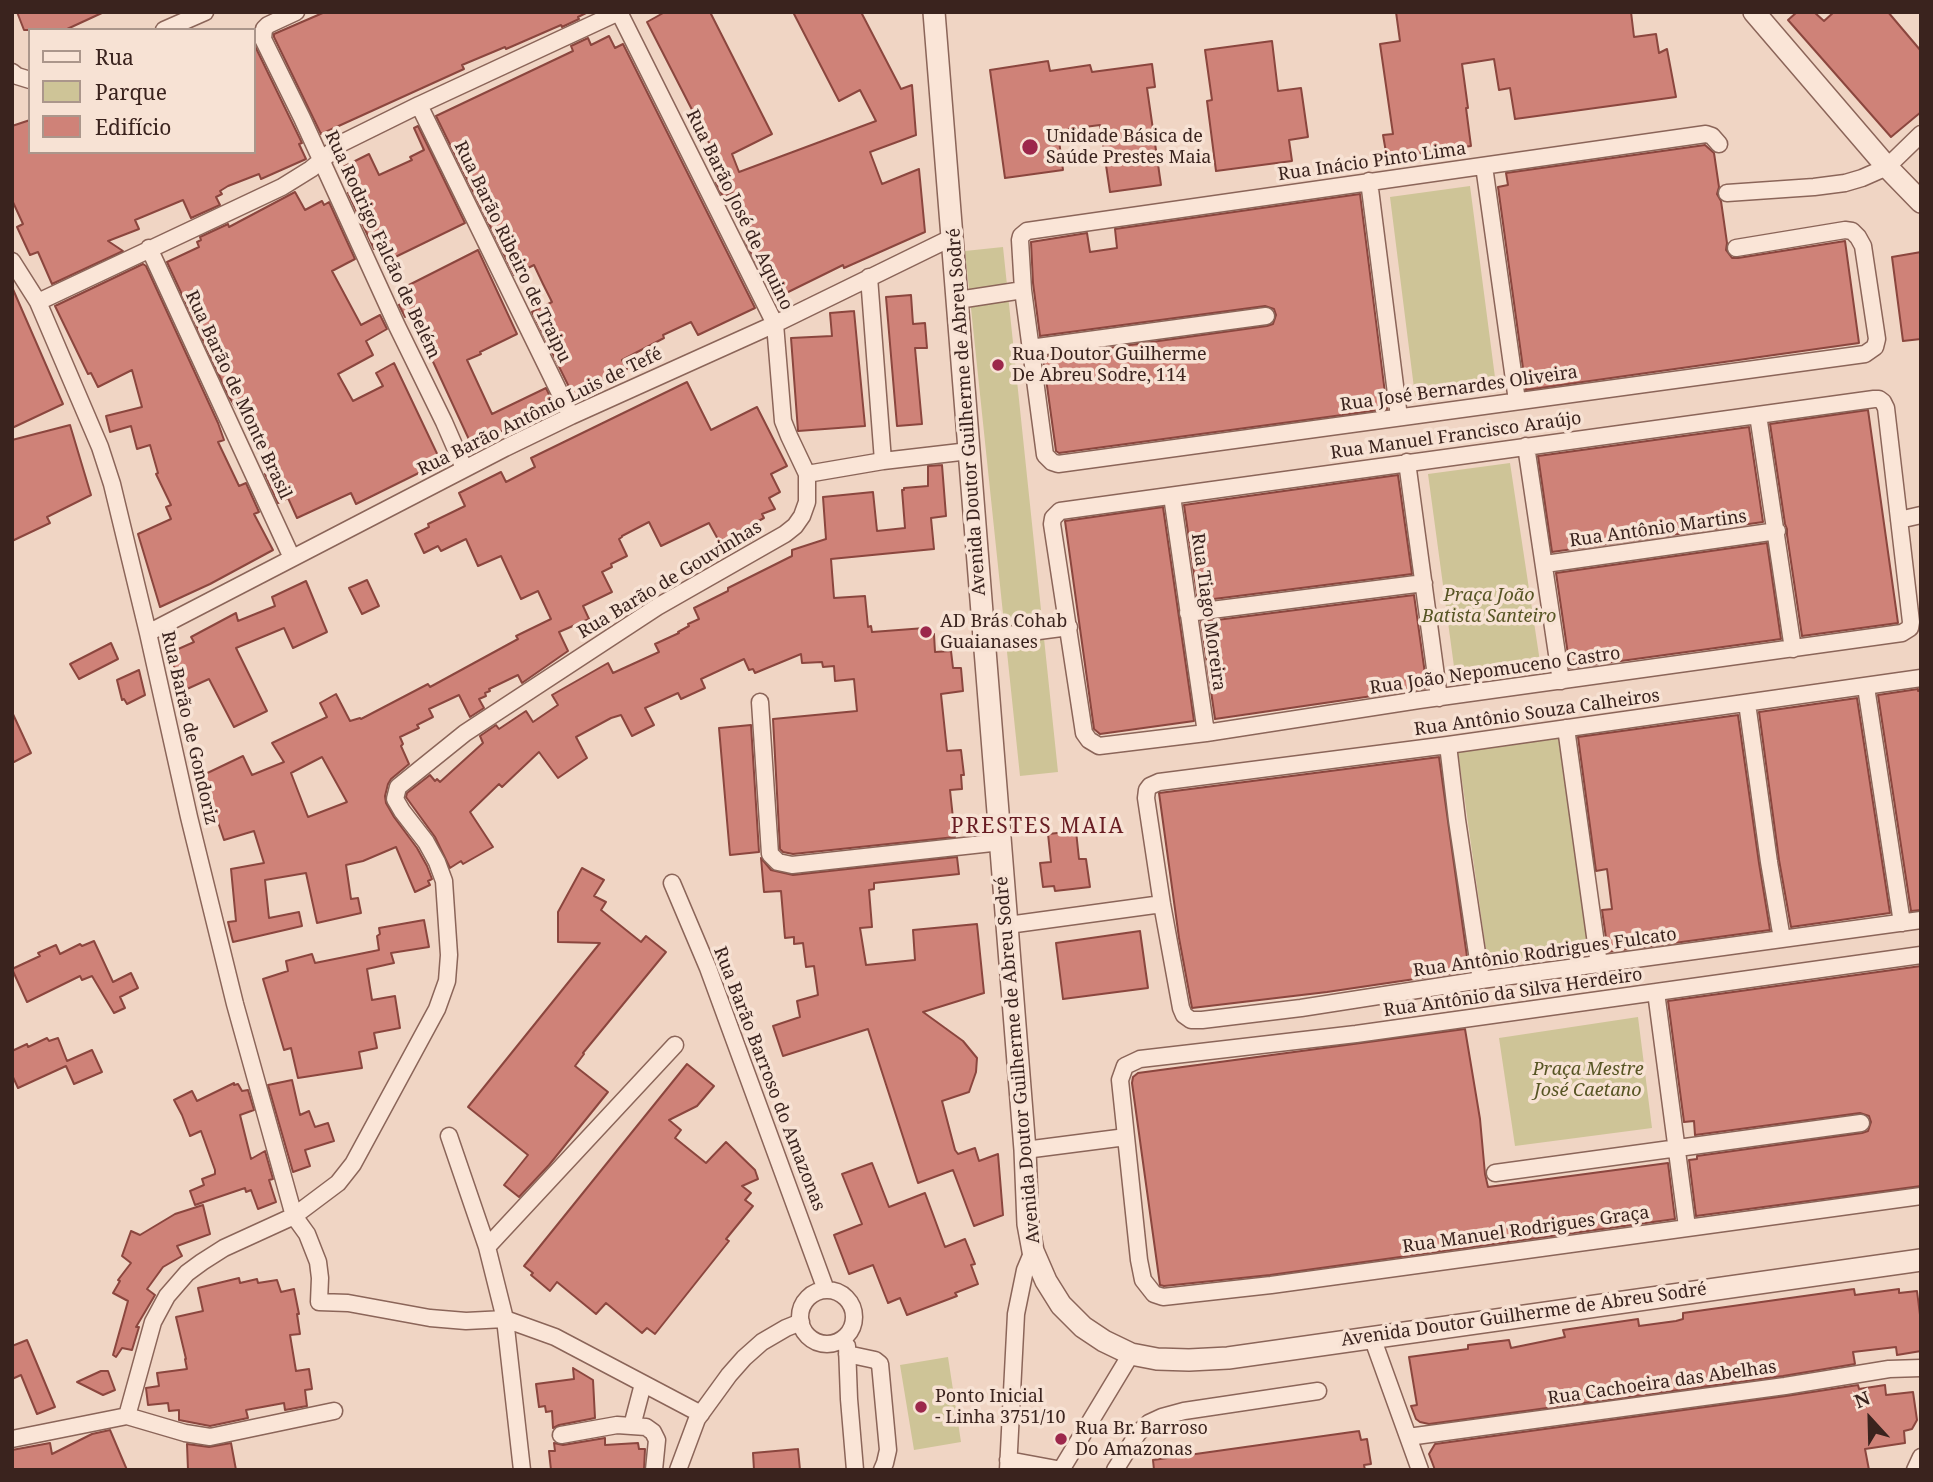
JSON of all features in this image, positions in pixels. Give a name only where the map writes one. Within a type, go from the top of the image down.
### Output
[{"type":"street","points":[[169,28],[205,12]]},
{"type":"street","name":"Rua Rodrigo Falcão de Belém","points":[[296,12],[268,25],[264,29],[263,39],[464,468]]},
{"type":"street","points":[[38,302],[282,187],[311,169],[342,143],[619,12]]},
{"type":"street","name":"Rua Barão José de Aquino","points":[[619,12],[775,324],[783,421],[807,474]]},
{"type":"street","name":"Avenida Doutor Guilherme de Abreu Sodré","points":[[934,12],[1026,1150],[1028,1224],[1033,1251],[1046,1282],[1061,1305],[1083,1327],[1131,1354],[1157,1359],[1228,1358],[1921,1260]]},
{"type":"street","points":[[1754,12],[1887,167],[1921,202]]},
{"type":"street","points":[[12,72],[28,79]]},
{"type":"street","name":"Rua Barão Ribeiro de Traipu","points":[[419,105],[570,416]]},
{"type":"street","points":[[1727,193],[1845,183],[1887,167],[1921,134]]},
{"type":"street","name":"Rua Inácio Pinto Lima","points":[[1023,290],[1020,240],[1027,231],[1706,135],[1712,136],[1719,144]]},
{"type":"street","points":[[1484,166],[1517,401]]},
{"type":"street","points":[[1369,181],[1399,417]]},
{"type":"street","name":"Rua José Bernardes Oliveira","points":[[1030,348],[1045,454],[1058,464],[1865,354],[1875,346],[1877,340],[1863,246],[1853,232],[1845,230],[1736,248]]},
{"type":"street","name":"Rua Barão Antônio Luis de Tefé","points":[[148,633],[464,468],[570,416],[775,324],[953,237]]},
{"type":"street","name":"Rua Barão de Monte Brasil","points":[[149,248],[292,558]]},
{"type":"street","name":"Rua Barão de Gondoriz","points":[[12,261],[38,302],[100,447],[112,484],[234,1004],[294,1216],[307,1234],[318,1262],[319,1302],[348,1303],[430,1318],[505,1320]]},
{"type":"street","points":[[869,277],[883,461]]},
{"type":"street","points":[[958,299],[1023,290],[1030,348],[1266,316]]},
{"type":"street","name":"Rua Manuel Francisco Araújo","points":[[1069,627],[1052,524],[1053,518],[1060,511],[1874,399],[1883,402],[1886,408],[1899,520]]},
{"type":"street","points":[[1758,415],[1793,649]]},
{"type":"street","points":[[1526,446],[1561,681]]},
{"type":"street","points":[[807,474],[883,461],[969,451]]},
{"type":"street","points":[[1407,463],[1439,698]]},
{"type":"street","name":"Rua Barão de Gouvinhas","points":[[294,1216],[338,1183],[353,1164],[437,1009],[447,981],[449,955],[444,881],[426,842],[395,799],[398,787],[465,733],[657,607],[785,534],[802,516],[807,502],[807,474]]},
{"type":"street","name":"Rua Tiago Moreira","points":[[1172,496],[1206,733]]},
{"type":"street","points":[[1899,520],[1921,515]]},
{"type":"street","name":"Rua João Nepomuceno Castro","points":[[1069,627],[1084,733],[1089,740],[1099,746],[1206,733],[1902,633],[1910,628],[1911,622],[1899,520]]},
{"type":"street","name":"Rua Antônio Martins","points":[[1545,564],[1777,531]]},
{"type":"street","points":[[1188,612],[1424,583]]},
{"type":"street","points":[[985,638],[1069,627]]},
{"type":"street","name":"Rua Antônio Souza Calheiros","points":[[1162,904],[1146,798],[1150,786],[1159,782],[1566,729],[1921,678]]},
{"type":"street","points":[[1866,687],[1902,923]]},
{"type":"street","points":[[760,702],[770,854],[778,862],[792,865],[1000,842]]},
{"type":"street","points":[[1746,703],[1782,939]]},
{"type":"street","points":[[1566,729],[1599,965]]},
{"type":"street","points":[[1448,745],[1480,980]]},
{"type":"street","name":"Rua Barão Barroso do Amazonas","points":[[672,883],[708,968],[826,1290]]},
{"type":"street","points":[[1008,925],[1162,904]]},
{"type":"street","name":"Rua Antônio Rodrigues Fulcato","points":[[1162,904],[1181,1008],[1184,1015],[1191,1020],[1301,1008],[1480,980],[1921,920]]},
{"type":"street","name":"Rua Antônio da Silva Herdeiro","points":[[1126,1137],[1120,1080],[1125,1066],[1140,1059],[1343,1035],[1921,955]]},
{"type":"street","points":[[1656,992],[1687,1227]]},
{"type":"street","points":[[487,1247],[675,1045]]},
{"type":"street","points":[[1495,1174],[1861,1124]]},
{"type":"street","points":[[449,1136],[487,1247],[505,1320],[522,1470]]},
{"type":"street","points":[[1026,1150],[1126,1137]]},
{"type":"street","name":"Rua Manuel Rodrigues Graça","points":[[1126,1137],[1143,1280],[1154,1294],[1163,1297],[1284,1283],[1921,1196]]},
{"type":"street","points":[[127,1416],[153,1322],[167,1296],[187,1273],[224,1248],[294,1216]]},
{"type":"street","points":[[1033,1251],[1025,1270],[1016,1314],[1008,1465],[1061,1470],[1131,1354]]},
{"type":"street","points":[[826,1290],[843,1295],[849,1301],[854,1312],[854,1324],[846,1337],[834,1343],[818,1343],[808,1336],[801,1322],[801,1313],[806,1301],[816,1292],[826,1290]]},
{"type":"street","points":[[505,1320],[555,1337],[701,1414]]},
{"type":"street","points":[[678,1470],[701,1414],[729,1375],[762,1342],[801,1322]]},
{"type":"street","points":[[846,1337],[855,1470]]},
{"type":"street","points":[[1372,1337],[1420,1470]]},
{"type":"street","points":[[848,1354],[880,1364],[888,1450],[882,1470]]},
{"type":"street","name":"Rua Cachoeira das Abelhas","points":[[1408,1437],[1785,1386],[1889,1369],[1921,1368]]},
{"type":"street","points":[[632,1426],[643,1384]]},
{"type":"street","points":[[1115,1470],[1138,1433],[1149,1423],[1162,1417],[1184,1411],[1318,1391]]},
{"type":"street","points":[[12,1440],[127,1416],[185,1433],[210,1437],[334,1410]]},
{"type":"street","points":[[561,1435],[617,1425],[646,1427],[653,1432],[657,1440],[654,1470]]},
{"type":"street","points":[[1915,1470],[1921,1457]]},
{"type":"green space","points":[[1470,186],[1496,385],[1415,396],[1390,197]]},
{"type":"green space","points":[[1003,247],[1058,772],[1020,776],[965,251]]},
{"type":"green space","name":"Praça João Batista Santeiro","points":[[1510,463],[1540,662],[1530,666],[1455,674],[1428,474]]},
{"type":"green space","points":[[1558,737],[1589,950],[1488,965],[1458,752]]},
{"type":"green space","name":"Praça Mestre José Caetano","points":[[1638,1017],[1652,1128],[1515,1146],[1499,1038]]},
{"type":"green space","points":[[948,1357],[961,1442],[914,1450],[900,1365]]},
{"type":"building","points":[[17,12],[104,12],[69,28],[24,30]]},
{"type":"building","points":[[325,12],[588,12],[562,27],[561,25],[462,65],[464,69],[321,134],[274,34]]},
{"type":"building","points":[[665,12],[710,12],[772,134],[732,154],[739,172],[876,121],[860,90],[839,101],[793,12],[861,12],[901,89],[912,85],[916,135],[870,152],[882,184],[919,169],[925,232],[844,268],[843,265],[774,299],[745,241],[755,237],[733,193],[723,197],[716,183],[727,178],[647,22]]},
{"type":"building","points":[[1396,12],[1631,12],[1634,37],[1656,34],[1659,53],[1667,49],[1676,97],[1515,119],[1510,88],[1499,90],[1494,59],[1462,64],[1471,146],[1387,158],[1383,135],[1393,134],[1380,44],[1400,41]]},
{"type":"building","points":[[1797,12],[1814,12],[1824,21],[1834,12],[1888,12],[1921,51],[1921,112],[1891,137],[1788,20]]},
{"type":"building","points":[[609,36],[615,48],[623,44],[755,308],[698,335],[691,322],[663,335],[664,338],[622,360],[627,369],[573,395],[532,312],[552,302],[534,265],[514,275],[436,116],[573,51],[571,46],[588,38],[591,45]]},
{"type":"building","points":[[1272,41],[1278,91],[1301,88],[1308,137],[1289,140],[1292,161],[1216,171],[1207,101],[1212,100],[1205,50]]},
{"type":"building","points":[[256,48],[302,143],[299,144],[306,159],[261,179],[259,174],[228,186],[216,197],[220,205],[191,218],[183,200],[135,220],[139,229],[108,241],[123,251],[52,284],[38,252],[30,255],[17,227],[23,224],[12,200],[12,126],[28,121],[28,154],[256,154]]},
{"type":"building","points":[[1048,61],[1050,71],[1090,65],[1092,72],[1152,64],[1155,87],[1147,88],[1161,185],[1110,192],[1100,125],[1069,129],[1070,136],[1059,141],[1063,170],[1005,178],[990,70]]},
{"type":"building","points":[[418,126],[465,223],[383,263],[348,193],[353,191],[341,168],[369,154],[379,175],[412,160],[410,157],[424,150],[414,128]]},
{"type":"building","points":[[1705,145],[1714,153],[1726,250],[1732,258],[1845,241],[1859,343],[1526,390],[1498,187],[1508,185],[1506,173]]},
{"type":"building","points":[[295,192],[305,210],[322,201],[324,205],[329,202],[355,259],[332,271],[361,325],[380,315],[387,329],[366,341],[373,355],[338,374],[353,401],[383,386],[376,373],[394,363],[441,462],[356,504],[351,493],[297,518],[288,498],[278,503],[263,464],[274,458],[254,420],[247,425],[229,397],[167,262],[199,247],[197,242],[201,240],[200,237],[228,224],[229,227]]},
{"type":"building","points":[[1360,194],[1387,409],[1059,453],[1056,451],[1043,357],[1267,326],[1273,324],[1276,315],[1274,309],[1265,306],[1040,336],[1031,242],[1087,233],[1090,252],[1117,248],[1115,229]]},
{"type":"building","points":[[478,250],[517,334],[467,360],[492,414],[546,388],[554,405],[472,446],[423,340],[421,341],[408,315],[405,317],[399,305],[403,303],[397,291]]},
{"type":"building","points":[[1921,252],[1921,339],[1903,341],[1892,257]]},
{"type":"building","points":[[143,264],[218,423],[224,440],[218,442],[239,486],[246,483],[259,512],[254,514],[273,550],[160,607],[138,534],[171,519],[166,507],[171,505],[156,474],[158,473],[150,445],[137,449],[131,426],[110,432],[106,416],[142,407],[132,370],[98,387],[91,373],[88,374],[55,306]]},
{"type":"building","points":[[12,287],[63,404],[12,428]]},
{"type":"building","points":[[911,295],[913,324],[925,323],[927,348],[915,348],[922,424],[897,426],[886,297]]},
{"type":"building","points":[[854,311],[865,426],[798,431],[791,338],[832,336],[830,313]]},
{"type":"building","points":[[687,382],[711,430],[757,407],[787,466],[771,474],[780,492],[769,498],[775,509],[762,514],[764,518],[747,527],[753,539],[726,554],[709,523],[661,546],[649,522],[622,536],[619,539],[627,556],[602,572],[612,592],[583,606],[589,619],[559,632],[568,651],[522,683],[518,675],[489,689],[490,691],[485,693],[486,696],[479,699],[484,708],[470,717],[459,695],[429,709],[433,717],[417,725],[419,728],[400,737],[409,764],[388,784],[386,803],[427,866],[432,879],[428,881],[430,885],[415,892],[396,847],[346,865],[351,899],[358,898],[361,913],[317,923],[306,873],[265,880],[269,918],[299,912],[302,926],[233,942],[228,922],[236,921],[231,869],[264,863],[254,831],[224,840],[215,813],[217,812],[199,777],[243,756],[252,775],[284,762],[272,743],[327,717],[320,703],[336,694],[350,721],[361,719],[428,684],[430,687],[518,639],[516,636],[551,619],[538,591],[521,599],[501,556],[478,566],[466,539],[441,551],[438,546],[424,553],[415,534],[429,527],[428,524],[465,506],[459,493],[501,472],[506,482],[535,467],[531,458]],"holes":[[[322,757],[347,802],[308,817],[291,773]]]},
{"type":"building","points":[[1868,410],[1898,623],[1802,636],[1770,424]]},
{"type":"building","points":[[70,425],[91,495],[47,517],[50,523],[12,541],[12,440]]},
{"type":"building","points":[[1749,427],[1763,522],[1552,552],[1538,456]]},
{"type":"building","points":[[942,465],[946,516],[931,518],[934,549],[831,559],[834,598],[865,596],[868,627],[871,626],[872,632],[925,628],[925,635],[934,634],[935,652],[951,651],[953,668],[961,668],[963,691],[941,694],[947,751],[961,750],[964,775],[961,775],[962,789],[950,790],[955,837],[793,854],[780,849],[773,719],[857,711],[854,679],[835,681],[834,666],[823,667],[822,662],[802,663],[801,654],[755,673],[753,669],[749,670],[744,659],[701,679],[705,688],[681,699],[678,693],[645,708],[654,725],[632,736],[621,715],[611,718],[576,737],[587,758],[558,778],[539,752],[502,787],[499,784],[470,812],[493,847],[463,864],[461,861],[450,868],[435,837],[406,797],[407,793],[430,775],[440,782],[483,743],[480,736],[496,725],[499,729],[526,711],[533,722],[558,705],[552,695],[608,663],[613,673],[659,652],[655,644],[679,633],[689,626],[688,624],[699,619],[694,608],[792,556],[792,550],[826,539],[823,497],[873,492],[877,531],[905,528],[902,490],[928,486],[928,466]]},
{"type":"building","points":[[1398,475],[1412,574],[1198,601],[1184,505]]},
{"type":"building","points":[[1163,507],[1194,721],[1100,734],[1094,729],[1065,521]]},
{"type":"building","points":[[1767,543],[1781,639],[1570,668],[1556,573]]},
{"type":"building","points":[[367,580],[379,606],[362,614],[349,588]]},
{"type":"building","points":[[306,581],[327,632],[293,648],[284,628],[236,648],[267,711],[234,727],[209,679],[187,689],[167,654],[194,642],[191,637],[236,613],[238,621],[275,606],[272,597]]},
{"type":"building","points":[[1414,595],[1427,688],[1215,719],[1201,622]]},
{"type":"building","points":[[111,643],[118,659],[79,679],[70,664]]},
{"type":"building","points":[[139,670],[145,695],[127,704],[122,700],[117,680]]},
{"type":"building","points":[[1921,690],[1921,910],[1911,911],[1878,695]]},
{"type":"building","points":[[1857,698],[1890,913],[1791,927],[1759,712]]},
{"type":"building","points":[[12,712],[31,753],[12,763]]},
{"type":"building","points":[[1738,715],[1770,930],[1608,952],[1602,910],[1612,909],[1607,869],[1596,871],[1578,737]]},
{"type":"building","points":[[751,725],[759,852],[730,855],[719,728]]},
{"type":"building","points":[[1439,757],[1469,971],[1192,1008],[1179,938],[1159,793]]},
{"type":"building","points":[[1076,831],[1079,859],[1086,859],[1090,887],[1055,891],[1054,886],[1043,887],[1040,863],[1051,862],[1048,834]]},
{"type":"building","points":[[957,857],[959,874],[874,883],[874,889],[869,890],[872,927],[860,928],[866,965],[915,960],[913,930],[977,924],[984,993],[923,1012],[963,1041],[977,1058],[976,1072],[969,1092],[942,1101],[958,1154],[975,1148],[979,1161],[998,1154],[1003,1215],[974,1226],[953,1170],[918,1183],[868,1029],[783,1056],[773,1026],[800,1017],[797,1001],[818,995],[814,966],[806,967],[803,943],[794,944],[794,937],[785,938],[781,891],[764,892],[761,858],[771,870],[793,875]]},
{"type":"building","points":[[582,868],[604,880],[594,896],[606,902],[601,910],[641,942],[646,936],[666,952],[575,1066],[608,1092],[549,1165],[519,1197],[504,1185],[528,1155],[468,1107],[600,943],[558,942],[558,912]]},
{"type":"building","points":[[424,920],[429,947],[391,953],[394,963],[367,969],[372,1000],[395,996],[400,1028],[374,1033],[377,1048],[359,1052],[362,1068],[298,1078],[291,1048],[284,1050],[263,979],[288,971],[286,961],[312,954],[315,963],[379,950],[379,928]]},
{"type":"building","points":[[1140,931],[1148,988],[1063,999],[1056,943]]},
{"type":"building","points":[[94,941],[113,982],[131,973],[138,988],[120,997],[125,1008],[114,1013],[92,976],[82,980],[80,976],[27,1002],[12,969],[56,945],[60,954],[80,944],[82,946]]},
{"type":"building","points":[[1921,966],[1921,1186],[1696,1216],[1689,1160],[1697,1159],[1697,1156],[1862,1133],[1868,1131],[1871,1122],[1869,1116],[1860,1113],[1695,1135],[1694,1121],[1684,1122],[1668,1001]]},
{"type":"building","points":[[1465,1029],[1488,1187],[1668,1163],[1675,1219],[1270,1275],[1160,1285],[1133,1077],[1138,1073]]},
{"type":"building","points":[[47,1038],[49,1041],[58,1038],[67,1061],[92,1050],[102,1072],[74,1084],[66,1066],[18,1088],[12,1075],[12,1051]]},
{"type":"building","points":[[687,1064],[714,1086],[697,1106],[669,1120],[681,1130],[675,1138],[706,1163],[726,1142],[755,1170],[758,1179],[742,1186],[751,1193],[745,1200],[753,1206],[726,1239],[729,1241],[655,1334],[647,1328],[642,1333],[606,1303],[596,1314],[557,1282],[550,1291],[524,1266]]},
{"type":"building","points":[[292,1080],[300,1115],[309,1111],[315,1127],[328,1123],[334,1141],[305,1150],[310,1166],[293,1172],[268,1085]]},
{"type":"building","points":[[234,1083],[238,1084],[242,1091],[248,1090],[254,1110],[240,1115],[251,1159],[265,1151],[273,1179],[269,1180],[276,1202],[258,1209],[251,1190],[246,1192],[245,1188],[195,1205],[190,1191],[204,1185],[202,1179],[215,1174],[215,1170],[201,1131],[190,1136],[174,1100],[192,1091],[197,1101]]},
{"type":"building","points":[[872,1163],[889,1207],[925,1193],[945,1247],[965,1239],[975,1264],[971,1265],[978,1284],[955,1293],[957,1296],[907,1315],[900,1298],[888,1303],[873,1265],[849,1274],[834,1235],[862,1224],[842,1174]]},
{"type":"building","points":[[203,1205],[210,1234],[177,1246],[182,1256],[163,1267],[147,1289],[155,1295],[136,1327],[139,1327],[132,1350],[122,1348],[116,1357],[113,1355],[128,1301],[113,1293],[120,1281],[118,1280],[131,1263],[122,1256],[131,1231],[140,1235],[175,1214]]},
{"type":"building","points":[[239,1278],[240,1283],[257,1279],[258,1283],[277,1280],[281,1292],[294,1289],[300,1334],[290,1335],[296,1371],[309,1369],[312,1389],[305,1390],[307,1406],[285,1410],[284,1403],[246,1410],[248,1418],[210,1426],[179,1420],[179,1410],[169,1411],[168,1403],[148,1405],[146,1388],[159,1386],[157,1373],[187,1369],[176,1317],[203,1311],[198,1288]]},
{"type":"building","points":[[1854,1289],[1855,1295],[1899,1289],[1899,1293],[1917,1291],[1921,1351],[1897,1355],[1896,1347],[1853,1352],[1855,1364],[1429,1424],[1416,1419],[1411,1406],[1417,1405],[1409,1357],[1509,1340],[1511,1348],[1565,1337],[1563,1330],[1638,1319],[1639,1326],[1676,1321],[1683,1319],[1683,1313]]},
{"type":"building","points":[[27,1340],[55,1407],[37,1414],[21,1375],[12,1379],[12,1346]]},
{"type":"building","points":[[573,1368],[593,1380],[595,1418],[553,1428],[552,1411],[546,1412],[545,1406],[539,1407],[536,1384],[574,1379]]},
{"type":"building","points":[[101,1371],[108,1371],[115,1390],[103,1395],[77,1382]]},
{"type":"building","points":[[1858,1385],[1859,1389],[1885,1385],[1886,1395],[1913,1392],[1917,1420],[1912,1429],[1904,1431],[1905,1443],[1865,1449],[1869,1470],[1435,1470],[1429,1454],[1435,1444]]},
{"type":"building","points":[[110,1430],[127,1470],[12,1470],[12,1450],[50,1443],[52,1454],[92,1434]]},
{"type":"building","points":[[1359,1431],[1361,1440],[1367,1439],[1371,1464],[1364,1465],[1365,1470],[1154,1470],[1153,1460]]},
{"type":"building","points":[[605,1438],[605,1445],[638,1443],[639,1449],[645,1449],[644,1470],[551,1470],[549,1451],[555,1451],[554,1443],[563,1445]]},
{"type":"building","points":[[231,1443],[236,1470],[188,1470],[187,1444],[209,1447]]},
{"type":"building","points":[[798,1449],[800,1470],[754,1470],[753,1453]]},
{"type":"place","name":"Unidade Básica de Saúde Prestes Maia","points":[[1030,147]]},
{"type":"place","name":"Rua Doutor Guilherme De Abreu Sodre, 114","points":[[998,365]]},
{"type":"place","name":"AD Brás Cohab Guaianases","points":[[926,632]]},
{"type":"place","name":"Ponto Inicial - Linha 3751/10","points":[[921,1407]]},
{"type":"place","name":"Rua Br. Barroso Do Amazonas","points":[[1061,1439]]},
{"type":"district","name":"PRESTES MAIA","points":[[1038,827]]}]
